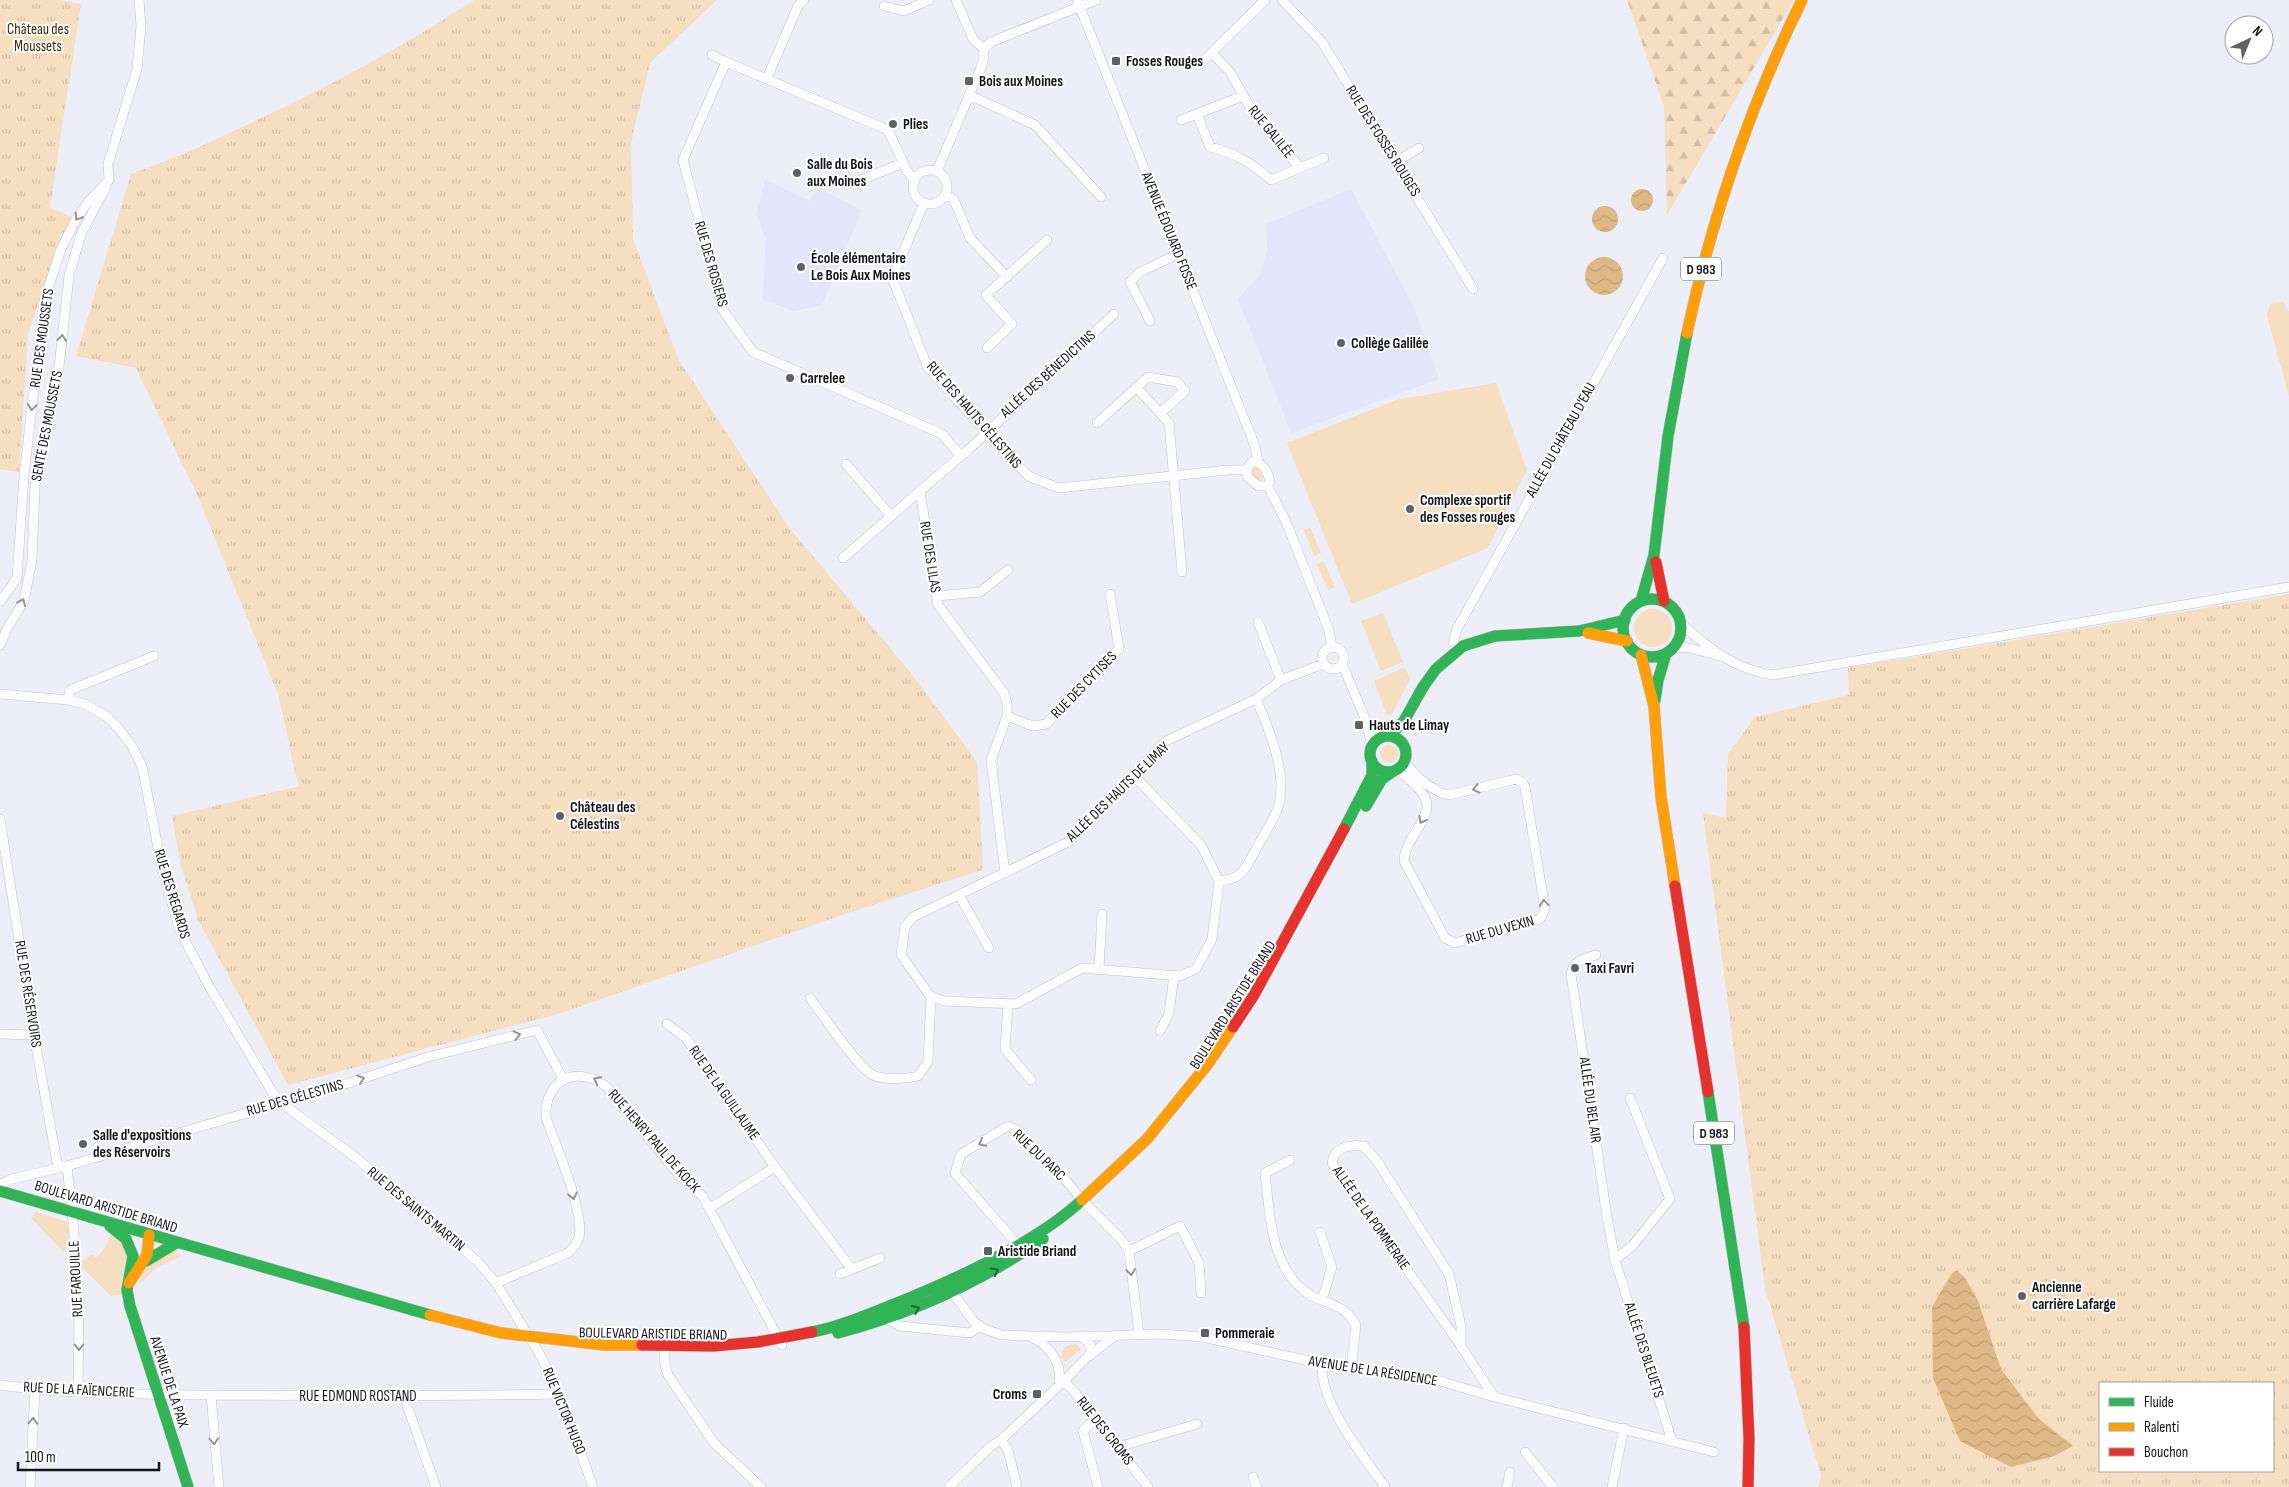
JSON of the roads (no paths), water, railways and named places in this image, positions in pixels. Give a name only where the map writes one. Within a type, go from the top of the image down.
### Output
[{"type":"main road","name":"D 983","points":[[1640,601],[1655,553],[1667,432],[1680,359],[1697,287],[1718,210],[1741,139],[1802,0]]},
{"type":"main road","name":"D 983","points":[[1655,553],[1664,601]]},
{"type":"main road","points":[[1649,599],[1664,601],[1674,611],[1680,622],[1679,640],[1670,651],[1658,657],[1641,655],[1627,641],[1624,630],[1625,620],[1632,606],[1640,601],[1649,599]]},
{"type":"main road","points":[[1437,670],[1404,736],[1405,753],[1402,766],[1394,771],[1380,770],[1372,761],[1370,754],[1372,747],[1398,729],[1424,686],[1437,670],[1457,650],[1490,637],[1580,631],[1601,628],[1625,620]]},
{"type":"main road","points":[[1580,631],[1627,641]]},
{"type":"main road","name":"D 983","points":[[1654,706],[1658,680],[1670,651]]},
{"type":"main road","name":"D 983","points":[[1641,655],[1654,706],[1661,797],[1742,1313],[1749,1438],[1748,1487]]},
{"type":"main road","points":[[1386,737],[1396,738],[1405,753]]},
{"type":"main road","name":"BOULEVARD ARISTIDE BRIAND","points":[[780,1342],[823,1330],[949,1288],[1002,1267],[1060,1227],[1165,1119],[1208,1065],[1272,964],[1353,814],[1372,774],[1372,761]]},
{"type":"main road","name":"BOULEVARD ARISTIDE BRIAND","points":[[0,1191],[176,1244],[464,1324],[531,1340],[664,1349],[780,1342],[888,1320],[949,1288],[1084,1202],[1158,1135],[1215,1066],[1266,986],[1379,783],[1394,771]]},
{"type":"main road","points":[[107,1222],[126,1239],[133,1256]]},
{"type":"main road","points":[[128,1284],[146,1261],[150,1249],[149,1235]]},
{"type":"main road","name":"AVENUE DE LA PAIX","points":[[149,1235],[133,1256],[128,1284],[130,1306],[188,1487]]},
{"type":"main road","points":[[146,1261],[176,1244]]},
{"type":"street","points":[[109,180],[108,164],[137,69],[141,26],[139,0]]},
{"type":"street","points":[[767,78],[798,6],[804,0]]},
{"type":"street","points":[[884,6],[904,12],[929,0]]},
{"type":"street","points":[[956,0],[973,39],[984,49]]},
{"type":"street","points":[[937,171],[970,95],[982,63],[984,49],[992,42],[1078,4],[1096,0]]},
{"type":"street","points":[[1199,65],[1265,0]]},
{"type":"street","name":"RUE DES FOSSES ROUGES","points":[[1282,0],[1322,42],[1474,288]]},
{"type":"street","name":"AVENUE ÉDOUARD FOSSE","points":[[1078,4],[1256,450],[1258,462]]},
{"type":"street","name":"RUE GALILÉE","points":[[1212,53],[1230,72],[1251,109],[1300,168]]},
{"type":"street","points":[[712,55],[888,130],[903,163],[914,181]]},
{"type":"street","name":"RUE DES ROSIERS","points":[[726,62],[683,160],[722,309],[753,352],[942,434],[961,456]]},
{"type":"street","points":[[970,95],[1035,125],[1102,197]]},
{"type":"street","name":"RUE GALILÉE","points":[[1181,120],[1244,96]]},
{"type":"street","name":"RUE GALILÉE","points":[[1197,114],[1210,147],[1230,152],[1247,160],[1271,180],[1324,158]]},
{"type":"street","points":[[1396,162],[1419,148]]},
{"type":"street","points":[[856,182],[903,163]]},
{"type":"street","points":[[937,171],[945,178],[948,188],[946,194],[944,198],[934,204],[924,203],[916,196],[913,186],[914,181],[921,172],[937,171]]},
{"type":"street","name":"RUE DES MOUSSETS","points":[[0,602],[17,578],[24,476],[44,301],[61,249],[75,221],[88,202],[109,180]]},
{"type":"street","name":"SENTE DES MOUSSETS","points":[[0,645],[7,629],[24,601],[30,568],[35,486],[58,376],[69,276],[81,234],[109,180]]},
{"type":"street","points":[[946,194],[954,200],[970,238],[1006,277]]},
{"type":"street","name":"RUE DES HAUTS CÉLESTINS","points":[[924,203],[894,274],[893,281],[928,368],[1025,474],[1059,488],[1228,470],[1246,470]]},
{"type":"street","points":[[987,348],[1012,324],[986,295],[1047,240]]},
{"type":"street","points":[[1150,321],[1130,282],[1140,272],[1178,254]]},
{"type":"street","name":"ALLÉE DU CHÂTEAU D'EAU","points":[[1457,650],[1453,642],[1457,628],[1663,258]]},
{"type":"street","name":"ALLÉE DES BÉNEDICTINS","points":[[961,456],[1114,314]]},
{"type":"street","points":[[1097,423],[1148,377],[1177,382],[1185,390],[1160,413]]},
{"type":"street","points":[[1136,388],[1169,423],[1182,572]]},
{"type":"street","points":[[843,558],[961,456]]},
{"type":"street","points":[[1268,486],[1258,486],[1248,477],[1246,470],[1252,462],[1258,462],[1265,468],[1269,476],[1270,482],[1268,486],[1286,522],[1329,630],[1332,648]]},
{"type":"street","points":[[846,464],[891,516]]},
{"type":"street","name":"RUE DES LILAS","points":[[920,491],[938,605],[1004,693],[1007,704],[1007,716]]},
{"type":"street","points":[[936,596],[980,592],[1008,570]]},
{"type":"street","points":[[1680,622],[1697,638],[1725,658],[1743,668],[1773,675],[2289,588]]},
{"type":"street","name":"RUE DES CYTISES","points":[[1007,716],[1033,726],[1046,724],[1119,648],[1110,594]]},
{"type":"street","points":[[1258,622],[1281,680]]},
{"type":"street","points":[[1342,664],[1334,669],[1328,668],[1323,664],[1323,653],[1332,648],[1341,651],[1343,657],[1342,664],[1367,723],[1372,747]]},
{"type":"street","points":[[1670,651],[1689,648],[1725,658]]},
{"type":"street","points":[[68,700],[70,690],[154,656]]},
{"type":"street","name":"ALLÉE DES HAUTS DE LIMAY","points":[[931,997],[901,956],[904,927],[913,917],[1070,841],[1166,741],[1256,699],[1281,680],[1323,664]]},
{"type":"street","name":"RUE DES REGARDS","points":[[0,694],[68,700],[85,704],[106,716],[132,746],[142,766],[162,868],[180,931],[209,986],[277,1100],[280,1102]]},
{"type":"street","points":[[1219,881],[1233,880],[1245,869],[1279,804],[1280,768],[1270,733],[1256,699]]},
{"type":"street","points":[[1005,873],[991,760],[1007,716]]},
{"type":"street","points":[[1367,723],[1375,733],[1386,737]]},
{"type":"street","name":"RUE DU VEXIN","points":[[1394,771],[1403,774],[1426,795],[1428,802],[1425,816],[1404,851],[1404,861],[1445,938],[1455,943],[1540,919],[1545,909],[1523,783],[1516,780],[1449,795],[1438,793],[1412,769],[1405,753]]},
{"type":"street","points":[[810,998],[861,1064],[875,1076],[907,1079],[918,1076],[928,1062],[931,997],[944,1001],[1016,1004],[1082,968],[1180,976],[1196,968],[1212,939],[1219,881],[1201,846],[1133,776]]},
{"type":"street","name":"RUE DES RÉSERVOIRS","points":[[0,819],[34,1035],[62,1167]]},
{"type":"street","points":[[959,895],[989,948]]},
{"type":"street","points":[[1099,968],[1102,914]]},
{"type":"street","name":"ALLÉE DU BEL AIR","points":[[1596,954],[1577,961],[1573,966],[1571,974],[1606,1217],[1615,1260]]},
{"type":"street","points":[[1160,1031],[1169,1014],[1174,975]]},
{"type":"street","points":[[1008,1004],[1005,1049],[1031,1080]]},
{"type":"street","name":"RUE DE LA GUILLAUME","points":[[666,1024],[686,1038],[775,1167],[850,1268]]},
{"type":"street","name":"RUE DES CÉLESTINS","points":[[0,1184],[428,1057],[537,1030],[563,1079]]},
{"type":"street","points":[[0,1034],[34,1035]]},
{"type":"street","name":"RUE HENRY PAUL DE KOCK","points":[[563,1079],[584,1075],[596,1079],[608,1087],[680,1174],[703,1197],[780,1342]]},
{"type":"street","points":[[496,1282],[568,1253],[576,1245],[580,1235],[570,1183],[546,1118],[548,1099],[563,1079]]},
{"type":"street","points":[[1615,1260],[1633,1245],[1670,1199],[1630,1098]]},
{"type":"street","name":"RUE DES SAINTS MARTIN","points":[[280,1102],[354,1157],[477,1262],[496,1282],[531,1340]]},
{"type":"street","name":"RUE DU PARC","points":[[1018,1245],[955,1172],[961,1154],[1008,1126],[1019,1132],[1046,1162],[1059,1172],[1084,1202]]},
{"type":"street","name":"ALLÉE DE LA POMMERAIE","points":[[1461,1346],[1461,1326],[1449,1274],[1377,1161],[1364,1146],[1351,1144],[1339,1149],[1333,1157],[1332,1163],[1461,1346],[1494,1397]]},
{"type":"street","points":[[1290,1160],[1265,1173],[1272,1238],[1287,1271],[1298,1286],[1308,1294],[1347,1313],[1356,1326],[1351,1370]]},
{"type":"street","name":"RUE FAROUILLE","points":[[62,1167],[71,1212],[79,1310],[78,1393]]},
{"type":"street","points":[[710,1208],[775,1167]]},
{"type":"street","points":[[1084,1202],[1121,1239],[1129,1251],[1139,1334]]},
{"type":"street","points":[[1129,1251],[1180,1226],[1199,1262],[1201,1293]]},
{"type":"street","points":[[1320,1232],[1332,1267],[1322,1300]]},
{"type":"street","points":[[840,1274],[850,1268],[880,1258]]},
{"type":"street","name":"ALLÉE DES BLEUETS","points":[[1615,1260],[1672,1441]]},
{"type":"street","points":[[949,1288],[970,1318],[979,1326],[1001,1334],[1029,1337],[1077,1336],[1089,1343],[1092,1350],[1088,1356]]},
{"type":"street","points":[[888,1320],[900,1326],[970,1333],[979,1326]]},
{"type":"street","name":"AVENUE DE LA RÉSIDENCE","points":[[1077,1336],[1162,1334],[1209,1338],[1351,1370],[1434,1379],[1494,1397],[1714,1452]]},
{"type":"street","points":[[949,1487],[1088,1356],[1116,1336]]},
{"type":"street","points":[[1029,1337],[1044,1345],[1056,1363],[1066,1371],[1074,1369]]},
{"type":"street","points":[[1061,1381],[1056,1363],[1057,1346],[1067,1337]]},
{"type":"street","name":"RUE VICTOR HUGO","points":[[531,1340],[542,1358],[558,1394],[593,1487]]},
{"type":"street","points":[[664,1349],[668,1375],[705,1431],[723,1453],[761,1487]]},
{"type":"street","points":[[1322,1364],[1323,1384],[1349,1438],[1385,1487]]},
{"type":"street","name":"RUE DES CROMS","points":[[1061,1381],[1096,1418],[1148,1487]]},
{"type":"street","name":"RUE DE LA FAÏENCERIE","points":[[0,1385],[78,1393],[158,1394]]},
{"type":"street","points":[[30,1487],[35,1390]]},
{"type":"street","name":"RUE EDMOND ROSTAND","points":[[158,1394],[404,1397],[558,1394]]},
{"type":"street","points":[[211,1395],[219,1487]]},
{"type":"street","points":[[404,1397],[436,1487]]},
{"type":"street","points":[[1096,1418],[1083,1431],[1098,1487]]},
{"type":"street","points":[[1118,1448],[1197,1424]]},
{"type":"street","points":[[1612,1487],[1624,1428]]},
{"type":"street","points":[[1001,1440],[1008,1450],[1017,1487]]},
{"type":"street","points":[[1525,1452],[1553,1487]]},
{"type":"street","points":[[1507,1487],[1510,1472]]},
{"type":"street","points":[[1252,1477],[1257,1487]]},
{"type":"water","points":[[1642,189],[1650,192],[1653,200],[1650,208],[1642,211],[1634,208],[1631,200],[1634,192]]},
{"type":"water","points":[[1605,206],[1614,210],[1618,219],[1614,228],[1605,232],[1596,228],[1592,219],[1596,210]]},
{"type":"water","points":[[1604,257],[1618,262],[1623,276],[1618,290],[1604,295],[1590,290],[1585,276],[1590,262]]},
{"type":"water","points":[[1957,1270],[1966,1279],[1978,1301],[2001,1369],[2039,1419],[2073,1446],[2054,1456],[2011,1467],[1960,1441],[1933,1378],[1932,1307],[1952,1273]]},
{"type":"place","name":"Fosses Rouges","points":[[1116,61]]},
{"type":"place","name":"Bois aux Moines","points":[[969,81]]},
{"type":"place","name":"Plies","points":[[893,124]]},
{"type":"place","name":"Salle du Bois aux Moines","points":[[797,173]]},
{"type":"place","name":"École élémentaire Le Bois Aux Moines","points":[[801,267]]},
{"type":"place","name":"Collège Galilée","points":[[1341,343]]},
{"type":"place","name":"Carrelee","points":[[790,378]]},
{"type":"place","name":"Complexe sportif des Fosses rouges","points":[[1410,509]]},
{"type":"place","name":"Hauts de Limay","points":[[1359,725]]},
{"type":"place","name":"Château des Célestins","points":[[560,816]]},
{"type":"place","name":"Taxi Favri","points":[[1575,968]]},
{"type":"place","name":"Salle d'expositions des Réservoirs","points":[[83,1144]]},
{"type":"place","name":"Aristide Briand","points":[[988,1251]]},
{"type":"place","name":"Ancienne carrière Lafarge","points":[[2022,1296]]},
{"type":"place","name":"Pommeraie","points":[[1205,1333]]},
{"type":"place","name":"Croms","points":[[1037,1394]]},
{"type":"park label","name":"Château des Moussets","points":[[38,38]]}]
